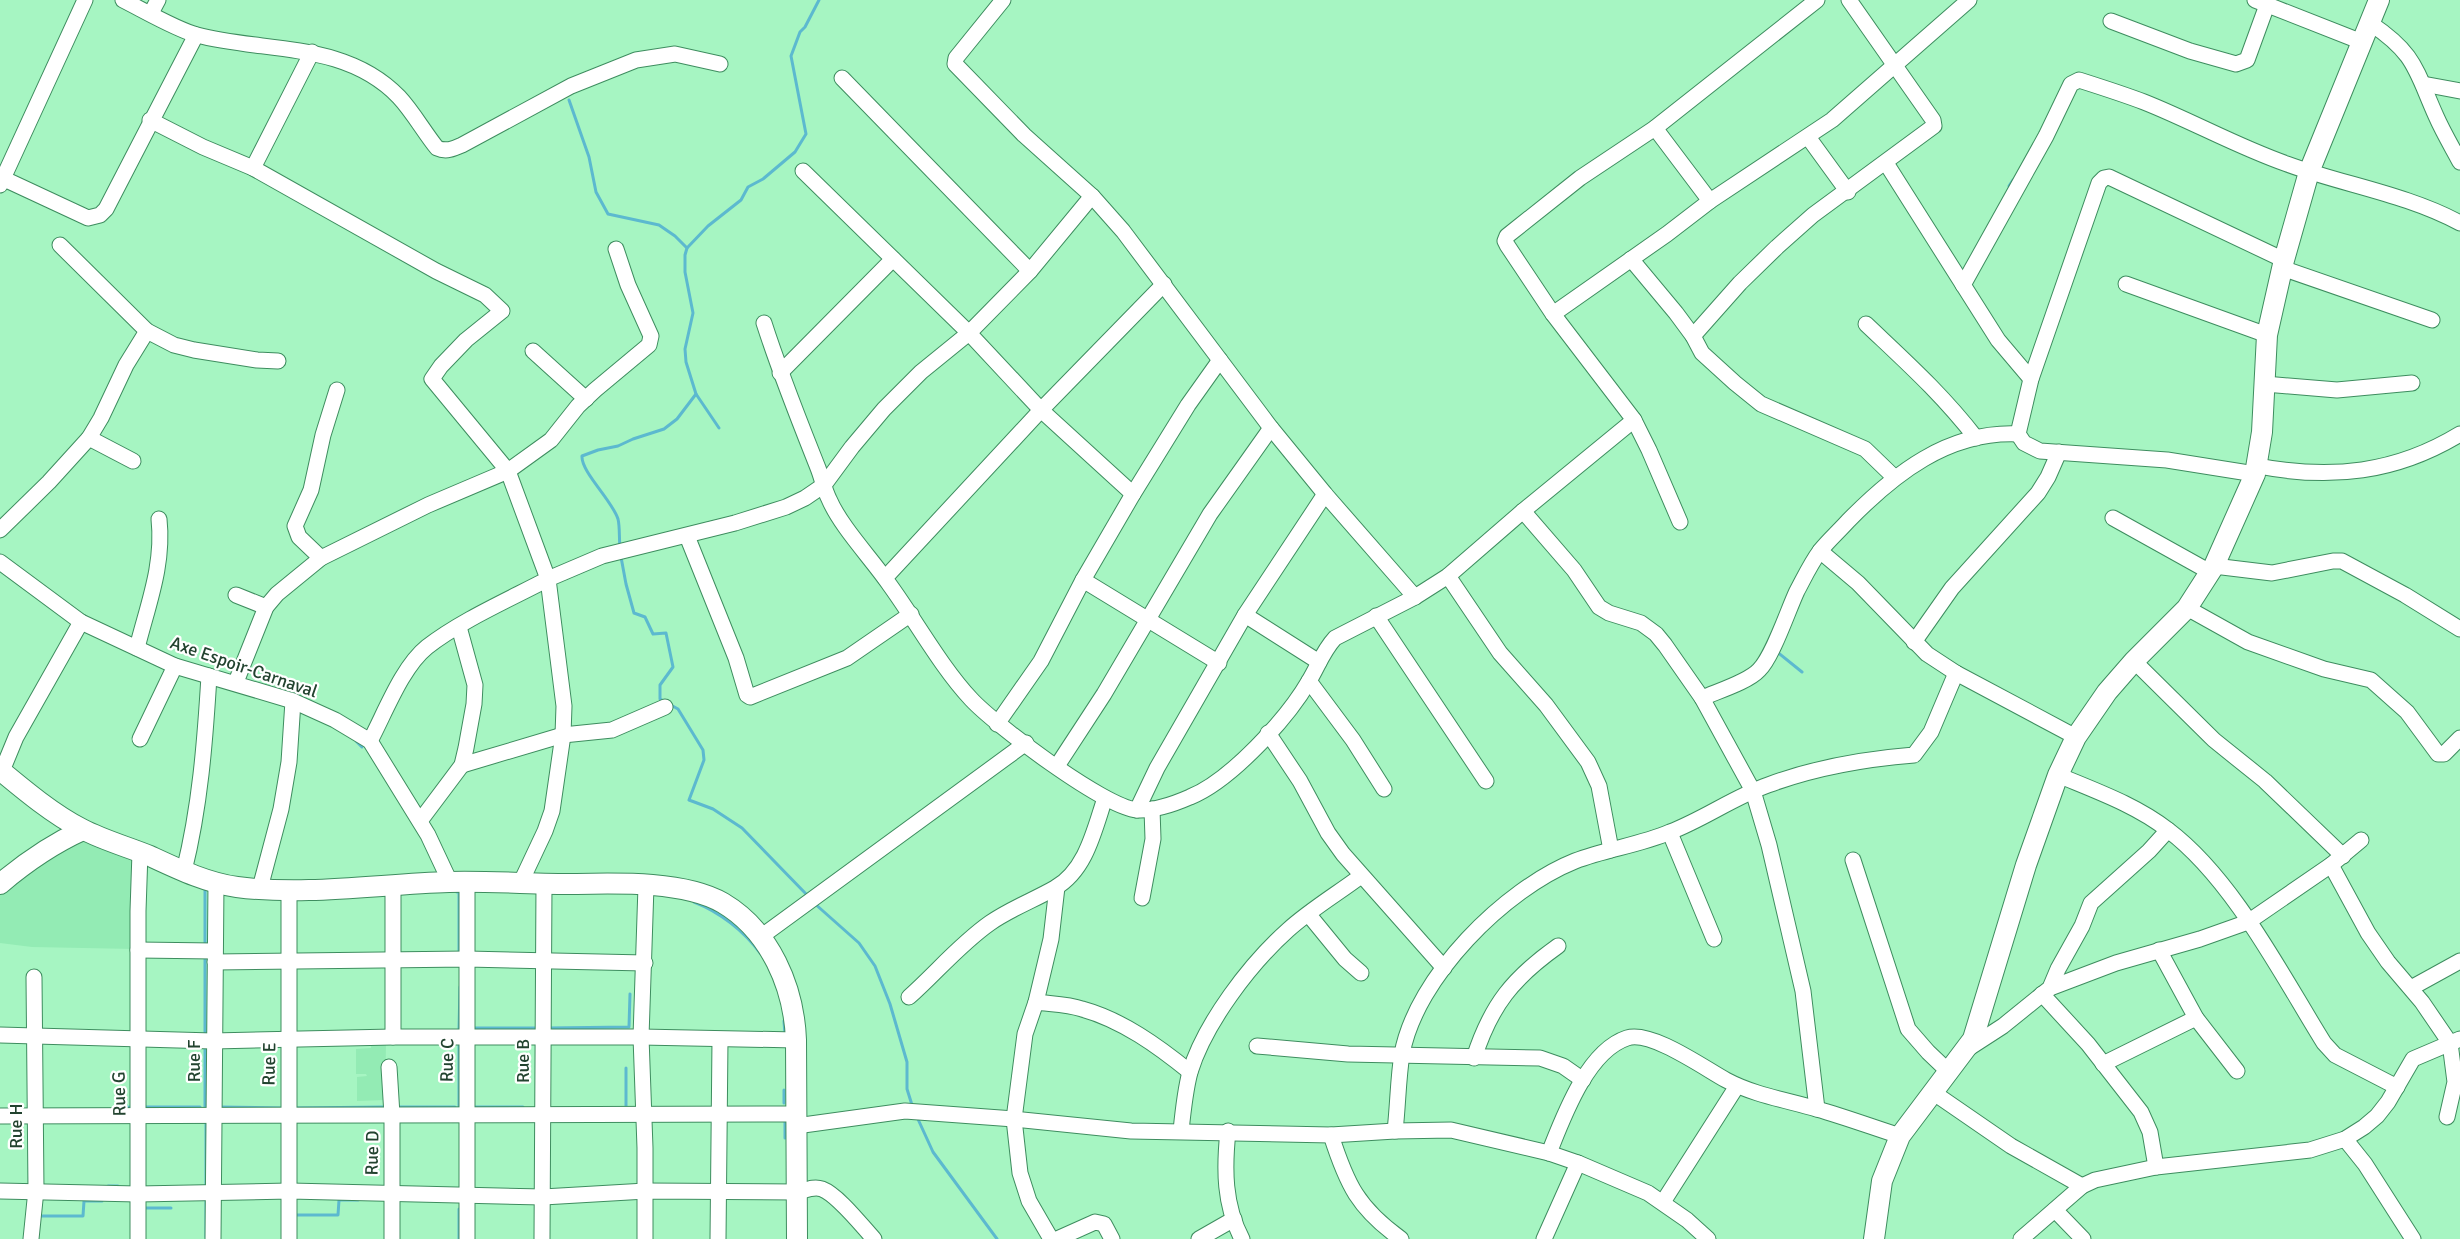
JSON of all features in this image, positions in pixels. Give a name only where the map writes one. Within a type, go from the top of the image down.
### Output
[{"type":"main road","points":[[1874,1239],[1882,1181],[1900,1136],[1969,1048],[1977,1030],[2026,866],[2058,775],[2076,737],[2107,692],[2134,661],[2187,608],[2212,569],[2256,470],[2265,384],[2267,335],[2283,264],[2309,172],[2379,0]]},
{"type":"main road","points":[[1,770],[63,819],[83,830],[184,871],[237,887],[288,889],[459,882],[672,886],[723,903],[762,936],[791,998],[796,1040],[797,1239]]},
{"type":"main road","points":[[0,884],[49,847],[83,830]]},
{"type":"street","points":[[85,0],[1,180],[88,218],[100,215],[106,209],[150,120],[196,35]]},
{"type":"street","points":[[123,0],[155,7],[196,35],[312,52],[341,61],[374,78],[398,96],[437,148],[443,151],[462,145],[571,86],[636,60],[675,54],[720,64]]},
{"type":"street","points":[[1004,0],[956,58],[955,64],[1016,128],[1092,196],[1123,231],[1271,428],[1415,597]]},
{"type":"street","points":[[1680,522],[1650,450],[1634,420],[1552,314],[1505,241],[1507,236],[1580,178],[1655,128],[1817,0]]},
{"type":"street","points":[[1693,336],[1740,283],[1813,215],[1848,192],[1934,126],[1934,120],[1849,0]]},
{"type":"street","points":[[1552,314],[1710,201],[1832,120],[1970,0]]},
{"type":"street","points":[[2111,21],[2190,51],[2236,64],[2247,60],[2268,3],[2362,42]]},
{"type":"street","points":[[2370,23],[2391,38],[2410,58],[2436,117],[2460,162]]},
{"type":"street","points":[[253,168],[312,52]]},
{"type":"street","points":[[842,78],[1030,271]]},
{"type":"street","points":[[1963,285],[2074,81],[2079,80],[2143,102],[2269,158],[2430,209],[2460,223]]},
{"type":"street","points":[[2423,84],[2460,91]]},
{"type":"street","points":[[150,120],[203,147],[253,168],[436,271],[485,295],[500,309],[501,314],[466,340],[432,379],[508,471],[548,579],[564,706],[563,735],[552,810],[545,831],[521,882]]},
{"type":"street","points":[[1655,128],[1710,201]]},
{"type":"street","points":[[1808,137],[1848,192]]},
{"type":"street","points":[[1886,163],[1998,340],[2031,379]]},
{"type":"street","points":[[802,171],[969,333],[1041,410],[1133,494]]},
{"type":"street","points":[[2018,434],[2031,379],[2099,183],[2104,178],[2109,177],[2283,264],[2432,320]]},
{"type":"street","points":[[370,741],[409,667],[427,647],[459,627],[548,579],[602,556],[687,536],[786,507],[824,485],[884,409],[921,372],[969,333],[1030,271],[1092,196]]},
{"type":"street","points":[[60,244],[147,331],[174,345],[194,350],[278,361]]},
{"type":"street","points":[[236,682],[266,607],[277,594],[321,558],[428,505],[508,471],[551,440],[586,399],[651,341],[616,249]]},
{"type":"street","points":[[780,373],[893,259]]},
{"type":"street","points":[[1631,259],[1693,336],[1702,353],[1761,404],[1865,448],[1894,477]]},
{"type":"street","points":[[885,578],[1041,410],[1164,284]]},
{"type":"street","points":[[2126,284],[2267,335]]},
{"type":"street","points":[[764,323],[780,373],[836,512],[911,614],[954,679],[997,724],[1104,798],[1145,810],[1189,798],[1227,775],[1268,733],[1309,681],[1326,647],[1335,638],[1415,597],[1448,576],[1634,420]]},
{"type":"street","points":[[1866,324],[1925,378],[1976,438]]},
{"type":"street","points":[[0,530],[49,482],[89,438],[126,365],[147,331]]},
{"type":"street","points":[[534,351],[586,399]]},
{"type":"street","points":[[997,724],[1041,661],[1083,580],[1133,494],[1188,405],[1220,360]]},
{"type":"street","points":[[2265,384],[2337,390],[2412,383]]},
{"type":"street","points":[[321,558],[299,537],[296,526],[311,490],[323,435],[337,390]]},
{"type":"street","points":[[1058,766],[1104,694],[1209,514],[1271,428]]},
{"type":"street","points":[[1702,698],[1760,669],[1820,551],[1894,477],[1940,451],[1976,438],[1996,433],[2018,434],[2032,448],[2059,452],[2293,473],[2370,470],[2399,464],[2460,434]]},
{"type":"street","points":[[89,438],[133,461]]},
{"type":"street","points":[[1914,642],[1965,573],[2038,493],[2059,452]]},
{"type":"street","points":[[1142,898],[1153,838],[1145,810],[1157,768],[1245,615],[1325,494]]},
{"type":"street","points":[[1523,511],[1574,570],[1599,607],[1609,614],[1641,624],[1656,634],[1702,698],[1753,791],[1769,845],[1803,991],[1817,1109]]},
{"type":"street","points":[[2113,518],[2212,569],[2272,573],[2342,561],[2405,595],[2460,629]]},
{"type":"street","points":[[137,648],[146,611],[155,587],[160,559],[159,519]]},
{"type":"street","points":[[687,536],[736,658],[747,695],[750,697],[847,658],[911,614]]},
{"type":"street","points":[[1820,551],[1858,583],[1927,654],[1956,674],[2076,737]]},
{"type":"street","name":"Axe Espoir-Carnaval","points":[[0,562],[81,622],[175,666],[236,682],[293,701],[335,720],[370,741],[436,849],[459,882]]},
{"type":"street","points":[[1448,576],[1500,653],[1546,705],[1588,762],[1599,786],[1611,850]]},
{"type":"street","points":[[1083,580],[1219,663]]},
{"type":"street","points":[[236,595],[266,607]]},
{"type":"street","points":[[2187,608],[2248,642],[2324,669],[2372,680],[2407,712],[2438,754],[2444,754],[2460,738]]},
{"type":"street","points":[[1245,615],[1319,662]]},
{"type":"street","points":[[1376,616],[1421,687],[1486,781]]},
{"type":"street","points":[[1,770],[16,737],[81,622]]},
{"type":"street","points":[[420,821],[462,765],[471,728],[475,685],[459,627]]},
{"type":"street","points":[[2134,661],[2214,740],[2265,780],[2337,860],[2368,933],[2388,962],[2455,1041],[2455,1082],[2448,1118]]},
{"type":"street","points":[[141,739],[175,666]]},
{"type":"street","points":[[1395,1131],[1402,1053],[1422,1001],[1444,968],[1486,920],[1533,882],[1575,861],[1670,832],[1753,791],[1834,765],[1914,755],[1931,732],[1956,674]]},
{"type":"street","points":[[184,871],[193,836],[202,776],[209,676]]},
{"type":"street","points":[[1309,681],[1353,740],[1384,789]]},
{"type":"street","points":[[260,888],[281,809],[289,762],[293,701]]},
{"type":"street","points":[[462,765],[563,735],[612,730],[665,707]]},
{"type":"street","points":[[1268,733],[1300,781],[1328,833],[1361,876],[1444,968]]},
{"type":"street","points":[[762,936],[1026,743]]},
{"type":"street","points":[[2058,775],[2130,806],[2168,830],[2217,877],[2324,1043],[2335,1055],[2397,1087]]},
{"type":"street","points":[[909,997],[938,972],[967,941],[992,921],[1057,887],[1071,876],[1081,863],[1104,798]]},
{"type":"street","points":[[2046,991],[2082,926],[2091,903],[2149,851],[2168,830]]},
{"type":"street","points":[[1670,832],[1714,939]]},
{"type":"street","points":[[1969,1048],[2003,1026],[2046,991],[2116,963],[2200,939],[2248,922],[2337,860],[2361,840]]},
{"type":"street","name":"Rue G","points":[[138,1239],[137,1039],[140,852]]},
{"type":"street","points":[[1853,860],[1908,1029],[1922,1046],[1950,1072]]},
{"type":"street","points":[[1181,1131],[1191,1072],[1214,1022],[1238,987],[1288,930],[1361,876]]},
{"type":"street","name":"Rue F","points":[[213,1239],[216,882]]},
{"type":"street","name":"Rue C","points":[[459,882],[467,959],[467,1239]]},
{"type":"street","name":"Rue B","points":[[542,1239],[544,884]]},
{"type":"street","points":[[393,885],[393,1037]]},
{"type":"street","points":[[645,1239],[645,1116],[642,1037],[646,886]]},
{"type":"street","points":[[1051,1239],[1029,1201],[1020,1173],[1014,1119],[1025,1034],[1036,1002],[1051,939],[1057,887]]},
{"type":"street","name":"Rue E","points":[[288,889],[289,1239]]},
{"type":"street","points":[[1309,915],[1345,959],[1361,973]]},
{"type":"street","points":[[1474,1058],[1480,1038],[1496,1005],[1536,961],[1558,946]]},
{"type":"street","points":[[138,950],[289,962],[467,959],[645,963]]},
{"type":"street","points":[[2158,950],[2196,1018],[2236,1071]]},
{"type":"street","points":[[2412,988],[2460,961]]},
{"type":"street","name":"Rue H","points":[[32,1239],[36,1190],[34,977]]},
{"type":"street","points":[[2046,991],[2146,1122],[2156,1167]]},
{"type":"street","points":[[1036,1002],[1082,1008],[1110,1020],[1149,1041],[1191,1072]]},
{"type":"street","points":[[2103,1064],[2196,1018]]},
{"type":"street","points":[[0,1035],[213,1041],[393,1037],[642,1037],[796,1040]]},
{"type":"street","points":[[1549,1153],[1563,1116],[1598,1059],[1612,1046],[1627,1038],[1641,1036],[1737,1086],[1900,1136]]},
{"type":"street","points":[[718,1239],[720,1040]]},
{"type":"street","points":[[2021,1239],[2082,1186],[2095,1180],[2156,1167],[2310,1150],[2344,1139],[2377,1116],[2413,1059],[2455,1041]]},
{"type":"street","points":[[1257,1046],[1347,1054],[1402,1053],[1474,1058],[1540,1058],[1563,1066],[1583,1080]]},
{"type":"street","name":"Rue D","points":[[389,1067],[392,1115],[392,1239]]},
{"type":"street","points":[[1662,1202],[1737,1086]]},
{"type":"street","points":[[1934,1093],[2011,1146],[2082,1186]]},
{"type":"street","points":[[0,1116],[214,1114],[719,1116],[796,1120],[905,1112],[1014,1119],[1131,1131],[1228,1131],[1331,1136],[1451,1130],[1549,1153],[1578,1163],[1648,1193],[1687,1220],[1708,1239]]},
{"type":"street","points":[[1228,1131],[1224,1167],[1234,1220],[1242,1239]]},
{"type":"street","points":[[1331,1136],[1342,1170],[1357,1198],[1369,1213],[1401,1239]]},
{"type":"street","points":[[2344,1139],[2365,1164],[2413,1239]]},
{"type":"street","points":[[1544,1239],[1578,1163]]},
{"type":"street","points":[[0,1191],[138,1194],[290,1191],[543,1197],[646,1191],[798,1192],[813,1188],[831,1195],[874,1239]]},
{"type":"street","points":[[2055,1210],[2083,1239]]},
{"type":"street","points":[[1199,1239],[1234,1220]]},
{"type":"street","points":[[1057,1239],[1095,1222],[1104,1224],[1112,1239]]},
{"type":"shaded area","points":[[86,824],[138,844],[135,949],[32,947],[0,943],[0,881]]},
{"type":"shaded area","points":[[371,1043],[386,1043],[385,1100],[357,1101],[357,1077],[367,1076],[356,1074],[356,1049],[371,1048]]},
{"type":"waterway","points":[[719,428],[696,394],[686,362],[685,349],[693,313],[685,272],[685,255],[687,248],[708,226],[741,200],[748,187],[763,179],[795,152],[806,134],[791,56],[800,32],[819,0]]},
{"type":"waterway","points":[[569,100],[589,157],[596,192],[608,214],[659,225],[687,248]]},
{"type":"waterway","points":[[2009,186],[2013,180]]},
{"type":"waterway","points":[[620,548],[619,526],[615,511],[586,470],[582,456],[664,429],[677,419],[696,394]]},
{"type":"waterway","points":[[621,557],[634,613],[645,617],[653,634],[666,633],[673,667],[660,685],[660,699],[664,701]]},
{"type":"waterway","points":[[1776,651],[1802,672]]},
{"type":"waterway","points":[[669,704],[678,709],[703,750],[704,760],[689,800],[713,809],[742,828],[808,896]]},
{"type":"waterway","points":[[356,741],[362,747]]},
{"type":"waterway","points":[[205,888],[205,948]]},
{"type":"waterway","points":[[457,892],[459,892],[459,954]]},
{"type":"waterway","points":[[694,902],[731,923],[761,954]]},
{"type":"waterway","points":[[814,903],[859,943],[875,966],[890,1004],[907,1062],[907,1089],[912,1105]]},
{"type":"waterway","points":[[205,957],[205,1035]]},
{"type":"waterway","points":[[459,1030],[460,987]]},
{"type":"waterway","points":[[548,1028],[629,1027],[630,994]]},
{"type":"waterway","points":[[784,1021],[785,1035]]},
{"type":"waterway","points":[[474,1028],[539,1028]]},
{"type":"waterway","points":[[459,1043],[459,1107]]},
{"type":"waterway","points":[[205,1044],[205,1107]]},
{"type":"waterway","points":[[626,1068],[626,1107]]},
{"type":"waterway","points":[[784,1090],[784,1103]]},
{"type":"waterway","points":[[116,1108],[132,1107]]},
{"type":"waterway","points":[[142,1107],[200,1107]]},
{"type":"waterway","points":[[220,1107],[281,1108]]},
{"type":"waterway","points":[[295,1108],[385,1107]]},
{"type":"waterway","points":[[395,1107],[455,1107]]},
{"type":"waterway","points":[[474,1107],[523,1107]]},
{"type":"waterway","points":[[917,1117],[933,1152],[997,1239]]},
{"type":"waterway","points":[[206,1121],[206,1189]]},
{"type":"waterway","points":[[785,1121],[785,1138]]},
{"type":"waterway","points":[[108,1186],[118,1186]]},
{"type":"waterway","points":[[206,1198],[206,1237]]},
{"type":"waterway","points":[[293,1215],[338,1215],[339,1200],[358,1200]]},
{"type":"waterway","points":[[37,1216],[83,1216],[84,1201],[102,1201]]},
{"type":"waterway","points":[[143,1208],[171,1208]]},
{"type":"waterway","points":[[459,1209],[459,1239]]}]
